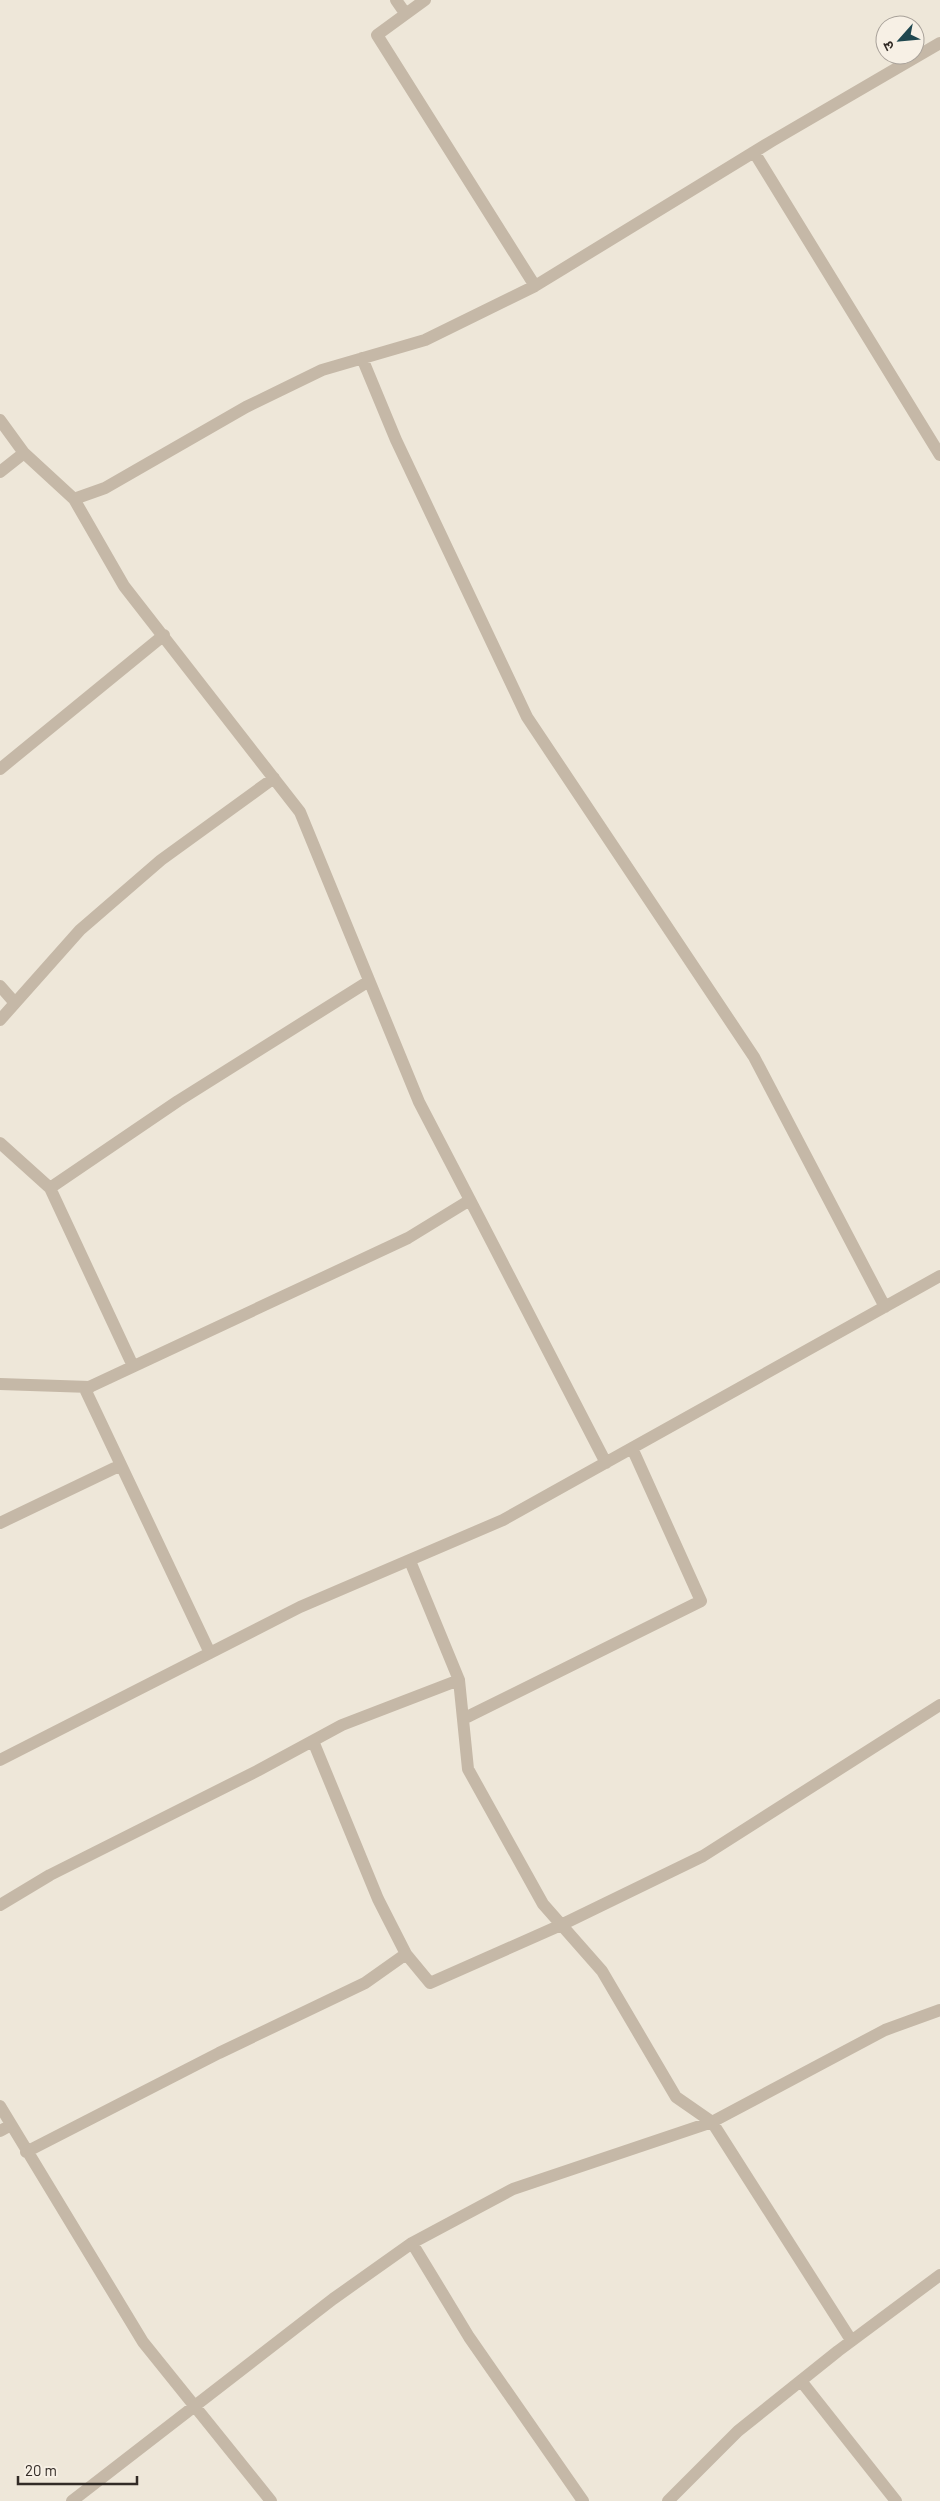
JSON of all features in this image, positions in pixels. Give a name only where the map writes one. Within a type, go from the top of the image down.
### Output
[{"type":"street","points":[[396,0],[405,13]]},
{"type":"street","points":[[425,0],[377,35],[534,286]]},
{"type":"street","points":[[74,499],[105,488],[246,407],[322,370],[425,340],[534,286],[754,152],[940,43]]},
{"type":"street","points":[[754,152],[940,455]]},
{"type":"street","points":[[362,358],[396,440],[527,717],[754,1057],[885,1307]]},
{"type":"street","points":[[0,420],[24,453],[74,499],[124,586],[300,812],[419,1102],[606,1463]]},
{"type":"street","points":[[0,472],[24,453]]},
{"type":"street","points":[[0,769],[164,635]]},
{"type":"street","points":[[0,1020],[80,930],[161,860],[274,778]]},
{"type":"street","points":[[50,1188],[178,1101],[369,981]]},
{"type":"street","points":[[0,986],[15,1003]]},
{"type":"street","points":[[0,1143],[50,1188],[134,1366]]},
{"type":"street","points":[[210,1653],[85,1389],[408,1238],[470,1200]]},
{"type":"street","points":[[0,1760],[300,1607],[504,1520],[940,1276]]},
{"type":"street","points":[[0,1384],[90,1387]]},
{"type":"street","points":[[463,1719],[700,1601],[632,1448]]},
{"type":"street","points":[[0,1523],[121,1464]]},
{"type":"street","points":[[410,1560],[459,1680],[468,1769],[543,1904],[602,1971],[676,2097],[712,2122],[851,2340]]},
{"type":"street","points":[[0,1904],[50,1875],[342,1725],[459,1680]]},
{"type":"street","points":[[313,1741],[378,1899],[406,1954],[430,1983],[561,1925],[703,1856],[940,1705]]},
{"type":"street","points":[[26,2152],[220,2053],[365,1983],[406,1954]]},
{"type":"street","points":[[72,2501],[333,2299],[412,2243],[513,2189],[712,2122],[885,2030],[940,2010]]},
{"type":"street","points":[[0,2106],[5,2128],[26,2152],[143,2342],[271,2501]]},
{"type":"street","points":[[412,2243],[469,2337],[583,2501]]},
{"type":"street","points":[[668,2501],[738,2431],[851,2340],[940,2275]]},
{"type":"street","points":[[801,2381],[896,2501]]}]
